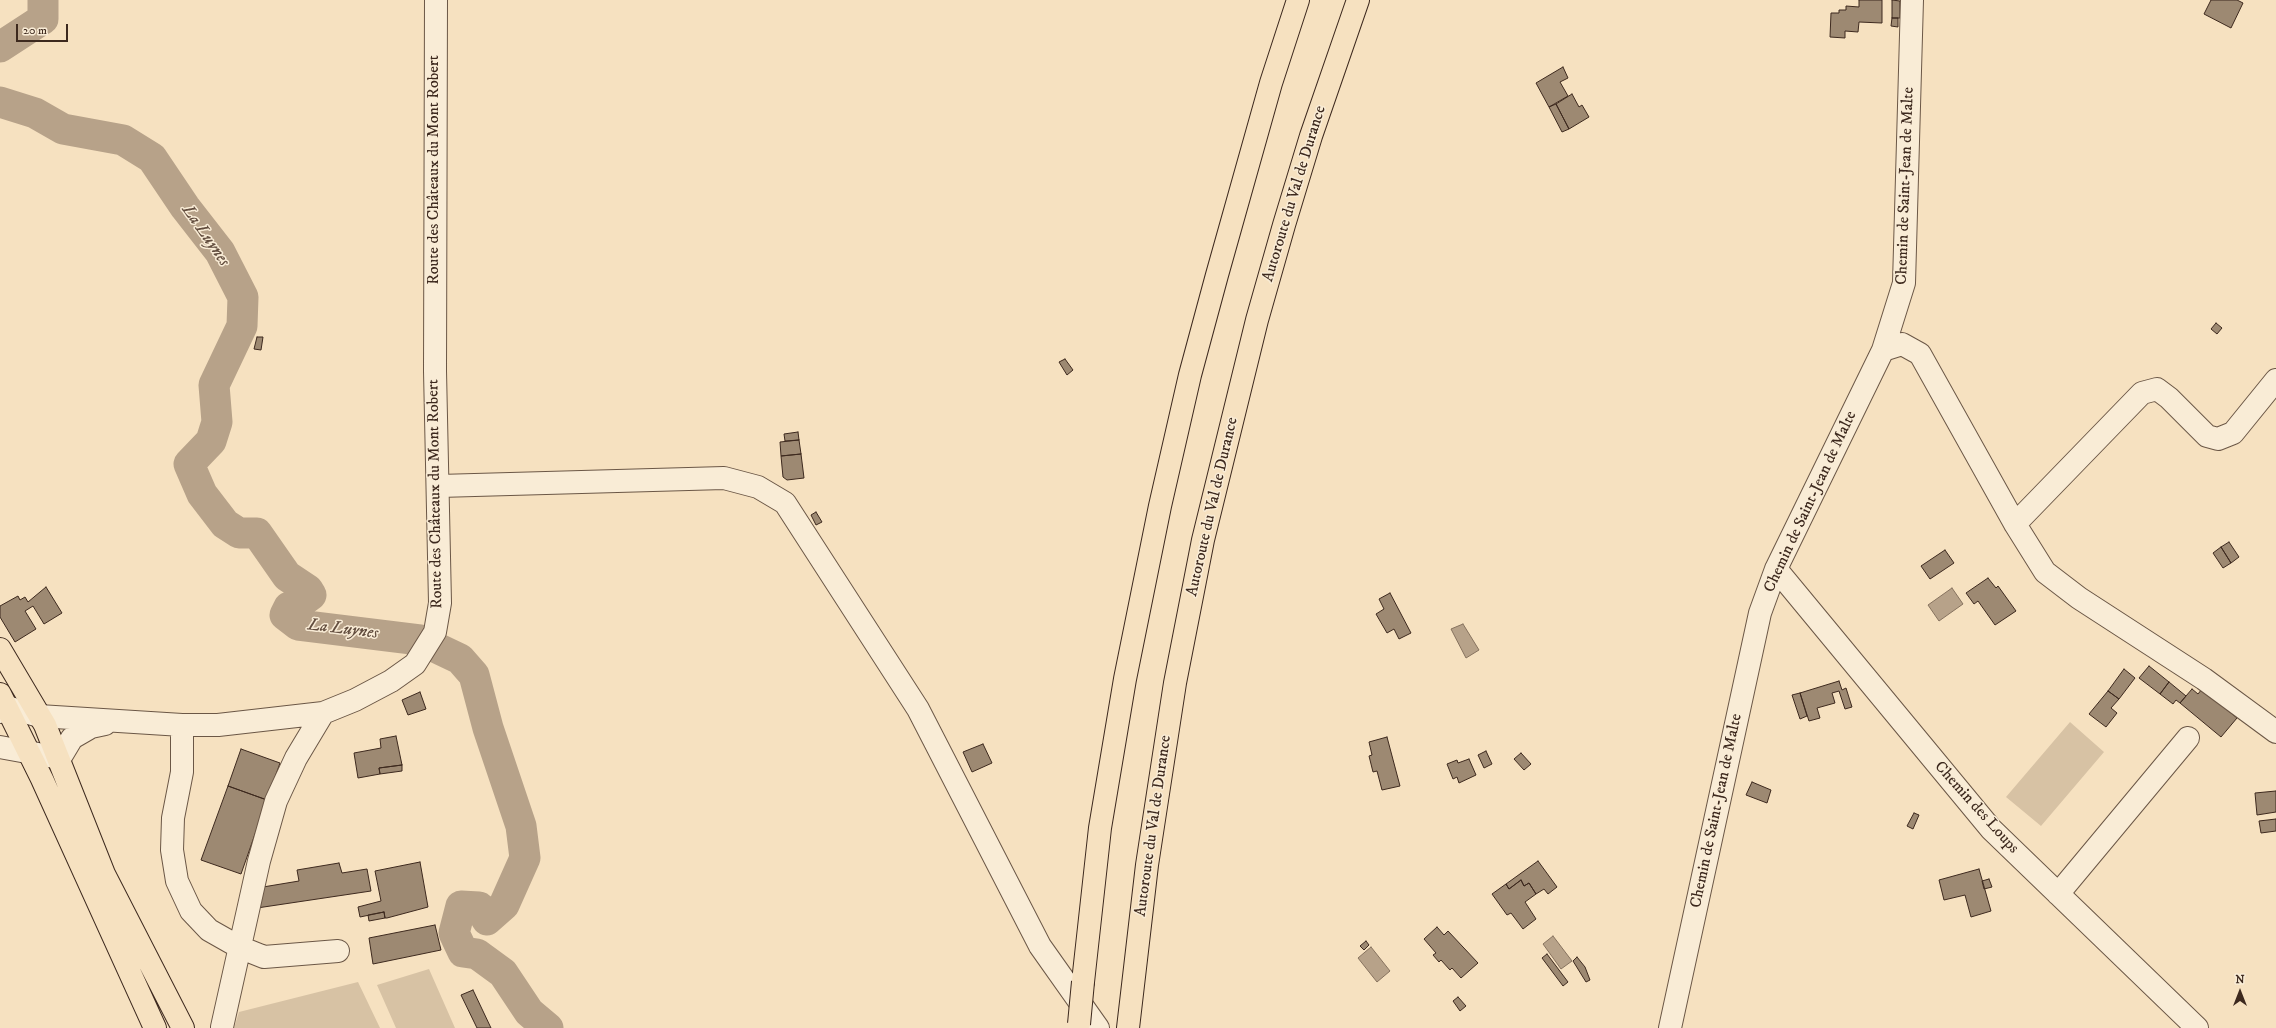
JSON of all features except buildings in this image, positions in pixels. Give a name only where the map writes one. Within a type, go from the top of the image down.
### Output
[{"type":"main road","points":[[1085,1027],[1083,982],[1103,812],[1125,679],[1160,506],[1190,374],[1271,83],[1298,0]]},
{"type":"main road","name":"Autoroute du Val de Durance","points":[[1128,1028],[1147,865],[1165,746],[1175,683],[1203,540],[1257,320],[1275,254],[1311,136],[1358,0]]},
{"type":"main road","points":[[0,650],[39,716],[60,758],[104,874],[183,1028]]},
{"type":"main road","points":[[2,704],[30,754],[155,1028]]},
{"type":"street","name":"Route des Châteaux du Mont Robert","points":[[113,722],[218,725],[322,713],[355,700],[391,681],[415,664],[435,632],[440,603],[439,486],[435,371],[436,0]]},
{"type":"street","name":"Chemin de Saint-Jean de Malte","points":[[1670,1028],[1760,613],[1776,569],[1883,350],[1904,283],[1912,0]]},
{"type":"street","points":[[1883,350],[1902,344],[1920,354],[2015,524],[2045,572],[2079,598],[2204,679],[2276,732]]},
{"type":"street","points":[[2015,524],[2142,393],[2157,389],[2169,398],[2207,436],[2218,439],[2233,433],[2276,380]]},
{"type":"street","points":[[439,486],[724,478],[758,488],[785,503],[918,709],[1040,946],[1085,1027]]},
{"type":"street","name":"Chemin des Loups","points":[[1776,569],[1990,829],[2197,1028]]},
{"type":"street","points":[[2,704],[39,716],[113,722]]},
{"type":"street","points":[[222,1027],[258,861],[276,801],[296,758],[322,713]]},
{"type":"street","points":[[0,747],[30,754],[60,758],[72,738],[90,727],[113,722]]},
{"type":"street","points":[[182,725],[182,772],[176,794],[173,818],[172,850],[177,881],[191,911],[209,930],[239,947],[264,957],[338,951]]},
{"type":"street","points":[[2058,894],[2188,738]]},
{"type":"shaded area","points":[[1952,588],[1963,604],[1939,621],[1928,605]]},
{"type":"shaded area","points":[[1463,624],[1479,650],[1466,658],[1451,629]]},
{"type":"shaded area","points":[[2070,722],[2104,752],[2041,826],[2006,797]]},
{"type":"shaded area","points":[[1553,936],[1572,961],[1561,969],[1543,944]]},
{"type":"shaded area","points":[[1371,947],[1390,971],[1377,982],[1358,958]]},
{"type":"shaded area","points":[[429,969],[455,1028],[396,1028],[377,985]]},
{"type":"shaded area","points":[[358,982],[380,1028],[234,1028],[239,1012]]},
{"type":"waterway","name":"La Luynes","points":[[0,47],[43,19],[43,0]]},
{"type":"waterway","name":"La Luynes","points":[[0,102],[35,113],[63,129],[123,140],[152,158],[185,207],[220,252],[243,297],[242,326],[214,385],[217,422],[211,441],[189,464],[202,494],[225,524],[239,533],[257,533],[287,576],[308,590],[311,595],[300,603],[289,607],[285,615],[298,625],[420,640],[460,659],[474,675],[488,728],[521,826],[525,858],[504,905],[487,920],[479,907],[461,906],[454,933],[463,952],[477,954],[503,973],[529,1012],[548,1028]]}]
